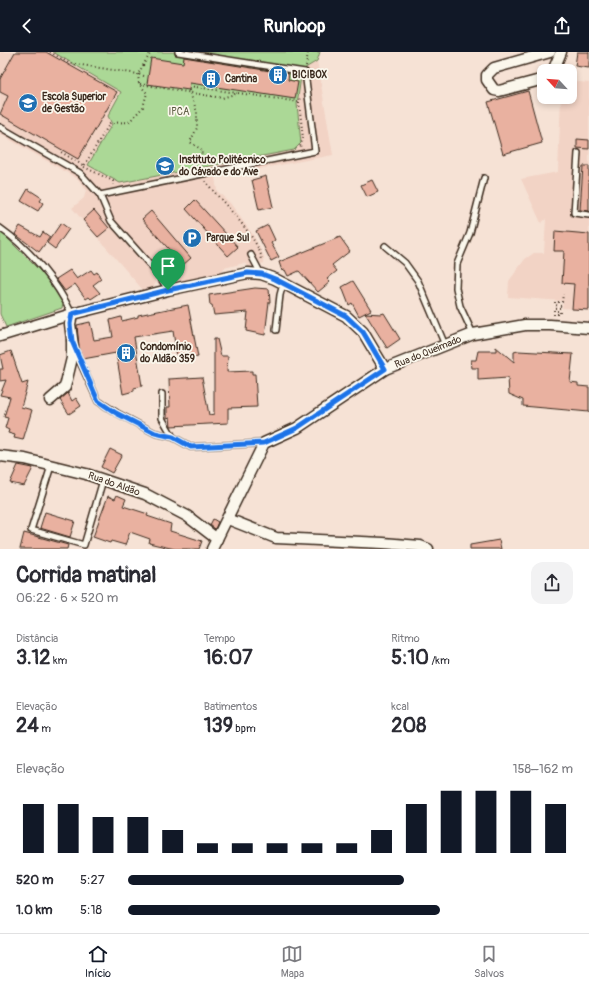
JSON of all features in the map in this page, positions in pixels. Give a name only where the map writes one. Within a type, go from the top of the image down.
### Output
[{"type":"street","points":[[537,81],[499,91],[494,90],[489,86],[487,75],[494,68],[550,52]]},
{"type":"street","points":[[555,64],[561,52]]},
{"type":"street","name":"Rua do Queimado","points":[[0,336],[72,314],[168,290],[248,273],[259,269],[288,287],[346,316],[363,332],[385,369],[472,334],[525,325],[589,328]]},
{"type":"street","points":[[50,400],[65,387],[72,358],[70,324],[72,314]]},
{"type":"street","points":[[72,341],[76,353]]},
{"type":"street","points":[[212,549],[264,443],[297,428],[385,369]]},
{"type":"street","name":"Rua do Aldão","points":[[0,456],[25,459],[103,480],[161,502],[187,516],[217,539]]},
{"type":"street","points":[[228,519],[276,538],[383,542],[420,546],[428,549]]},
{"type":"lane","points":[[100,195],[315,151],[305,72],[178,52]]},
{"type":"lane","points":[[0,126],[80,173],[100,195],[113,219],[158,274],[168,290]]},
{"type":"lane","points":[[578,153],[574,213],[589,214]]},
{"type":"lane","points":[[472,334],[458,300],[456,288],[458,264],[470,233],[484,178]]},
{"type":"lane","points":[[0,228],[51,278],[64,296],[72,314]]},
{"type":"lane","points":[[385,246],[405,263],[418,281],[445,345]]},
{"type":"lane","points":[[251,255],[259,269]]},
{"type":"lane","points":[[276,330],[280,295],[288,287]]},
{"type":"lane","points":[[76,353],[94,395],[101,405],[155,433],[173,437],[191,447],[264,443]]},
{"type":"lane","points":[[162,394],[162,418],[173,437]]},
{"type":"lane","points":[[51,466],[31,530],[84,545],[103,480]]},
{"type":"path","points":[[50,52],[69,63],[144,76]]},
{"type":"path","points":[[84,166],[110,122],[129,122],[143,107],[147,93],[139,84],[138,74],[151,52]]},
{"type":"path","points":[[307,58],[308,52]]},
{"type":"path","points":[[139,84],[188,91],[222,98],[238,93]]},
{"type":"path","points":[[189,86],[299,102],[300,94]]},
{"type":"path","points":[[188,91],[198,112],[196,128],[190,142],[202,150],[199,169]]},
{"type":"path","points":[[58,151],[113,182],[114,188]]},
{"type":"path","points":[[203,178],[256,244],[262,261],[259,269]]},
{"type":"path","points":[[554,314],[560,314],[560,311],[554,311],[554,308],[561,308],[561,306],[555,305],[555,302],[562,302],[563,294]]},
{"type":"shaded area","name":"Instituto Politécnico do Cávado e do Ave","points":[[0,52],[320,52],[317,61],[333,155],[215,177],[217,191],[230,203],[253,235],[264,257],[264,263],[250,267],[244,263],[224,268],[221,274],[184,284],[183,281],[178,282],[172,279],[163,270],[154,277],[156,282],[153,288],[143,290],[72,208],[84,198],[86,190],[78,179],[0,134]]},
{"type":"shaded area","points":[[577,82],[589,83],[589,310],[562,308],[563,301],[508,297],[509,281],[525,259],[534,253],[544,253],[546,219],[541,223],[521,179],[558,172],[561,104],[577,104]]},
{"type":"green space","name":"IPCA","points":[[53,52],[320,52],[317,61],[302,70],[297,104],[301,143],[294,150],[120,183],[88,165],[112,124],[108,116],[121,92]]},
{"type":"green space","points":[[0,231],[46,277],[63,303],[62,308],[6,327],[0,314]]},
{"type":"building","name":"Escola Superior de Gestão","points":[[15,52],[46,52],[117,92],[78,159],[0,114],[8,96],[0,92],[0,79]]},
{"type":"building","points":[[577,52],[589,52],[589,68],[577,66],[577,64],[575,64]]},
{"type":"building","name":"Cantina","points":[[184,57],[289,74],[288,80],[298,82],[295,99],[190,83],[189,90],[147,84],[151,58],[183,63]]},
{"type":"building","points":[[528,91],[542,143],[503,154],[488,102]]},
{"type":"building","points":[[577,139],[589,140],[589,149],[577,148]]},
{"type":"building","points":[[583,166],[589,166],[589,211],[580,210]]},
{"type":"building","points":[[266,176],[273,207],[259,210],[252,180]]},
{"type":"building","points":[[372,180],[378,192],[367,197],[361,185]]},
{"type":"building","points":[[28,189],[42,198],[40,201],[43,203],[38,211],[21,201]]},
{"type":"building","points":[[195,200],[238,247],[228,256],[186,209]]},
{"type":"building","points":[[94,210],[109,228],[98,237],[83,220]]},
{"type":"building","points":[[151,211],[191,258],[183,265],[142,219]]},
{"type":"building","points":[[61,223],[69,229],[55,249],[47,243]]},
{"type":"building","points":[[268,225],[275,240],[271,243],[279,257],[271,261],[256,231]]},
{"type":"building","points":[[20,226],[40,237],[43,232],[50,237],[39,252],[15,234]]},
{"type":"building","points":[[555,231],[589,234],[589,310],[572,309],[574,284],[562,283],[564,251],[554,251]]},
{"type":"building","points":[[340,237],[350,251],[332,265],[337,271],[327,279],[330,282],[318,292],[299,271],[288,276],[285,270],[282,271],[279,262]]},
{"type":"building","points":[[70,270],[77,279],[91,270],[94,274],[97,272],[101,279],[93,285],[100,293],[91,299],[89,297],[86,299],[75,284],[65,291],[56,279]]},
{"type":"building","points":[[353,281],[371,310],[359,316],[352,303],[349,305],[342,287]]},
{"type":"building","points":[[255,288],[269,289],[270,302],[265,335],[246,331],[248,312],[214,315],[212,305],[210,305],[209,295]]},
{"type":"building","points":[[188,305],[198,357],[186,359],[186,355],[177,357],[173,331],[134,337],[142,386],[134,388],[134,391],[123,394],[116,353],[83,359],[79,350],[77,325],[90,322],[94,340],[113,337],[110,320],[121,317],[122,321],[138,317],[138,315]]},
{"type":"building","points":[[365,313],[384,313],[400,339],[387,348]]},
{"type":"building","points":[[214,339],[217,339],[221,356],[228,356],[227,372],[252,371],[252,374],[255,374],[257,407],[228,408],[228,423],[171,426],[170,417],[167,418],[167,407],[170,407],[169,379],[202,377],[209,415],[214,414]]},
{"type":"building","points":[[496,347],[514,362],[514,352],[518,351],[573,354],[570,382],[578,383],[578,386],[589,387],[589,412],[523,406],[523,400],[509,394],[508,378],[478,380],[478,368],[472,368],[471,360],[476,360],[478,351],[496,351]]},
{"type":"building","points":[[11,351],[22,384],[28,382],[21,407],[32,410],[23,440],[14,438],[15,435],[8,433],[9,430],[5,428],[8,418],[4,417],[10,397],[0,395],[6,380],[0,381],[0,369],[3,369],[0,355]]},
{"type":"building","points":[[68,393],[72,401],[76,398],[81,406],[69,414],[60,400]]},
{"type":"building","points":[[110,449],[122,455],[112,473],[101,467]]},
{"type":"building","points":[[18,465],[33,468],[24,486],[10,483]]},
{"type":"building","points":[[117,495],[126,499],[123,506],[148,514],[147,516],[171,524],[170,531],[202,541],[199,549],[175,549],[157,545],[149,543],[150,539],[130,532],[125,545],[111,541],[110,543],[93,537],[108,496],[115,499]]},
{"type":"building","points":[[45,512],[75,521],[70,537],[40,528]]},
{"type":"building","points":[[213,519],[218,522],[215,529],[210,525]]},
{"type":"building","points":[[24,533],[68,545],[67,549],[20,549]]},
{"type":"building","points":[[499,540],[501,549],[470,549],[470,545]]},
{"type":"place","name":"BICIBOX","points":[[278,75]]},
{"type":"place","name":"Cantina","points":[[211,79]]},
{"type":"place","name":"Escola Superior de Gestão","points":[[28,103]]},
{"type":"place","name":"Instituto Politécnico do Cávado e do Ave","points":[[165,166]]},
{"type":"place","name":"Parque Sul","points":[[192,238]]},
{"type":"place","name":"Condomínio do Aldão 359","points":[[126,353]]},
{"type":"route","points":[[248,273],[262,274],[275,279],[346,316],[363,332],[385,369],[297,428],[264,443],[191,447],[173,437],[155,433],[101,405],[94,395],[72,341],[70,324],[72,314],[168,290],[248,273]]}]
